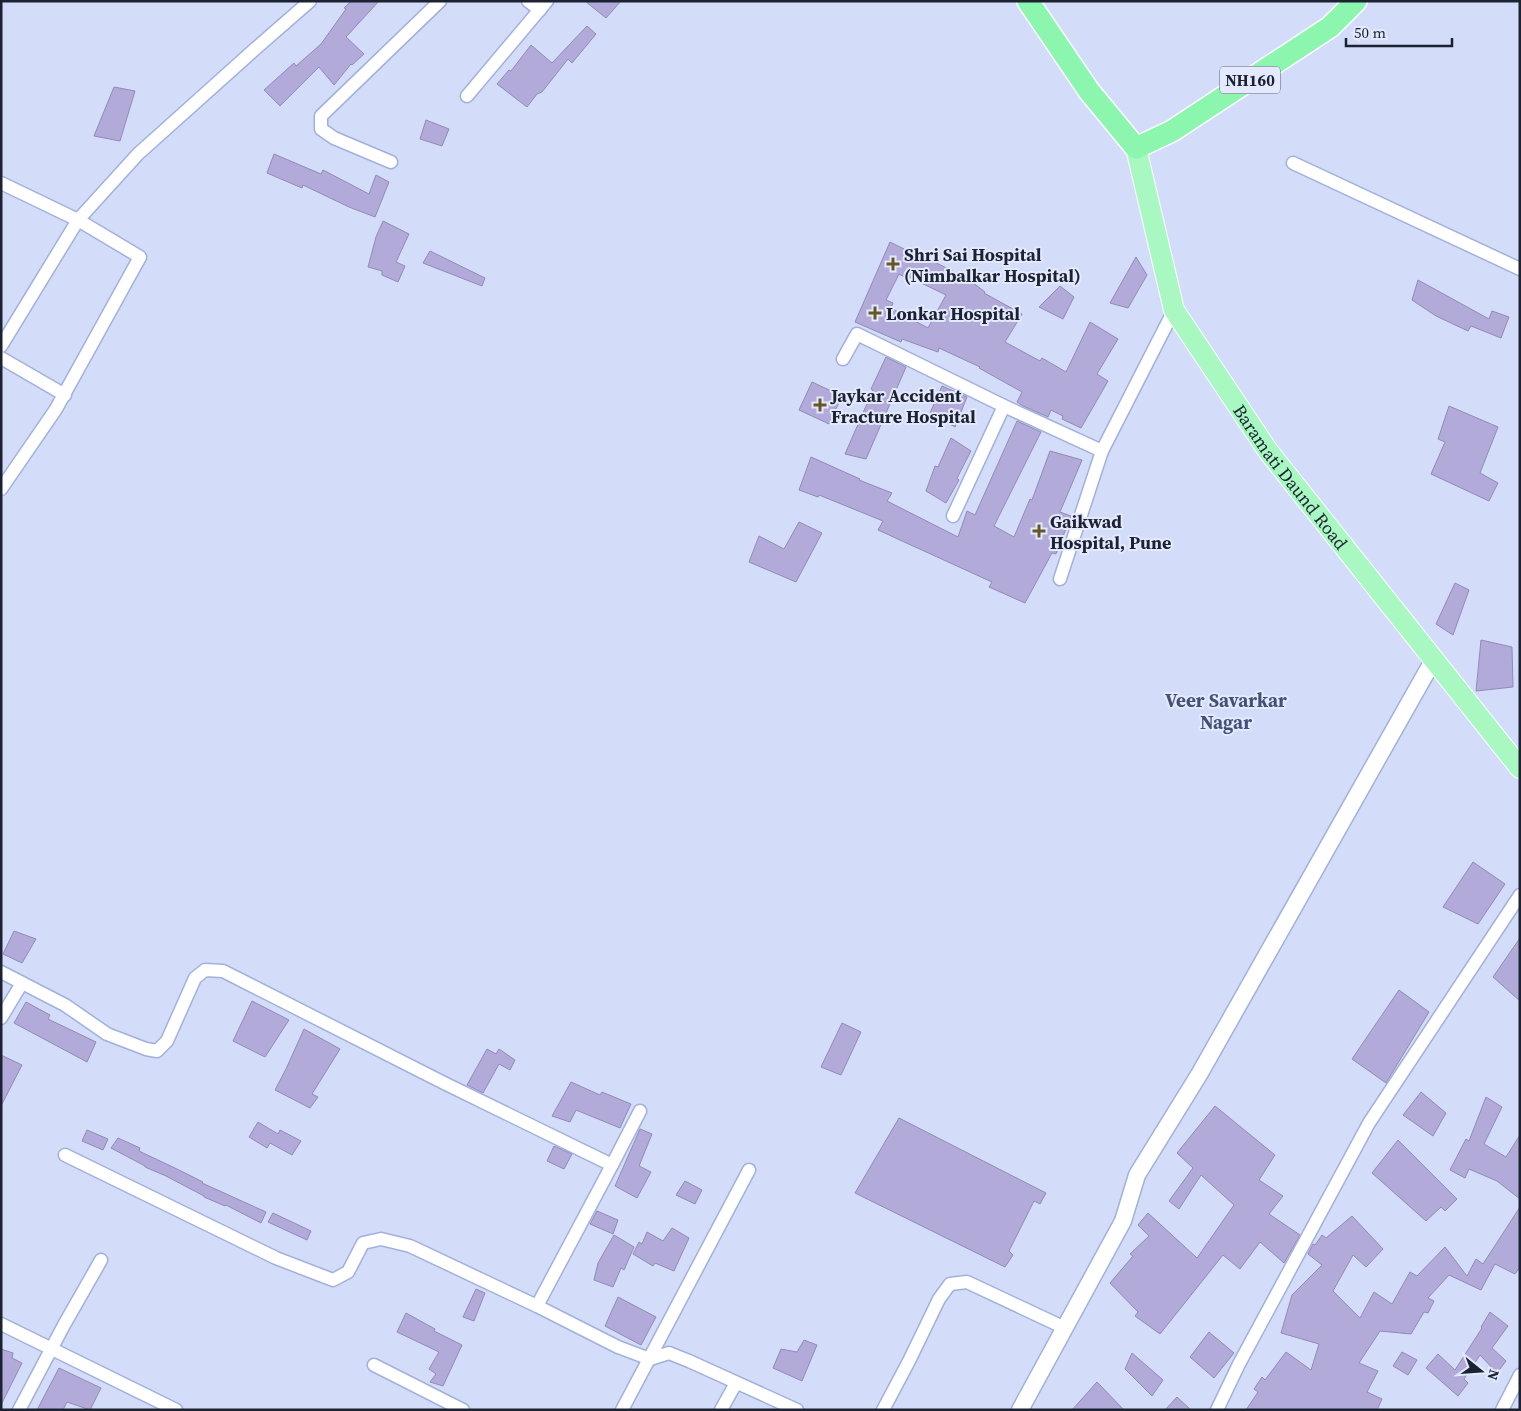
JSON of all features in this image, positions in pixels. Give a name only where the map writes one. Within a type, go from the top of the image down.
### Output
[{"type":"highway","points":[[1028,1],[1089,91],[1136,148]]},
{"type":"highway","name":"NH160","points":[[1136,148],[1172,131],[1330,27],[1356,1]]},
{"type":"main road","name":"Baramati Daund Road","points":[[1136,148],[1174,310],[1268,452],[1520,768]]},
{"type":"street","points":[[1,346],[78,220],[138,154],[310,1]]},
{"type":"street","points":[[391,162],[334,138],[321,129],[321,116],[440,1]]},
{"type":"street","points":[[467,96],[543,6],[528,1]]},
{"type":"street","points":[[1293,163],[1520,269]]},
{"type":"street","points":[[1,183],[78,220],[140,257],[56,409],[1,489]]},
{"type":"street","points":[[1060,579],[1102,451],[1174,310]]},
{"type":"street","points":[[842,359],[857,334],[1004,406],[1102,451]]},
{"type":"street","points":[[1,358],[64,395]]},
{"type":"street","points":[[953,516],[1004,406]]},
{"type":"street","points":[[1020,1410],[1123,1221],[1137,1175],[1200,1073],[1434,659]]},
{"type":"street","points":[[1217,1410],[1369,1123],[1520,895]]},
{"type":"street","points":[[1,972],[65,1005],[107,1034],[146,1050],[157,1051],[168,1041],[195,978],[205,970],[222,971],[444,1084],[612,1165]]},
{"type":"street","points":[[1,1018],[22,982]]},
{"type":"street","points":[[538,1306],[640,1111]]},
{"type":"street","points":[[64,1155],[276,1258],[333,1280],[348,1272],[363,1243],[381,1239],[410,1246],[538,1306],[618,1347],[650,1359],[669,1353],[797,1410]]},
{"type":"street","points":[[622,1410],[749,1170]]},
{"type":"street","points":[[19,1410],[101,1260]]},
{"type":"street","points":[[883,1410],[940,1299],[950,1284],[967,1282],[1064,1328]]},
{"type":"street","points":[[1,1324],[176,1410]]},
{"type":"street","points":[[374,1365],[463,1410]]},
{"type":"street","points":[[1502,1410],[1520,1375]]},
{"type":"street","points":[[721,1410],[736,1383]]},
{"type":"building","points":[[351,1],[379,1],[346,37],[364,54],[351,64],[334,85],[319,67],[280,106],[264,90],[294,63],[296,66],[321,44],[346,9],[344,8]]},
{"type":"building","points":[[585,1],[621,1],[606,18]]},
{"type":"building","points":[[587,26],[596,34],[572,63],[568,59],[542,92],[537,94],[527,107],[497,84],[509,70],[511,71],[531,45],[552,63]]},
{"type":"building","points":[[114,87],[135,91],[120,141],[94,136]]},
{"type":"building","points":[[426,120],[449,129],[442,146],[420,139]]},
{"type":"building","points":[[274,154],[321,174],[323,170],[369,194],[376,175],[389,182],[375,217],[303,185],[302,188],[267,173]]},
{"type":"building","points":[[383,221],[409,234],[396,262],[405,266],[398,282],[382,275],[382,271],[368,267],[376,237]]},
{"type":"building","points":[[890,242],[906,250],[905,262],[923,256],[958,274],[959,272],[984,293],[1022,314],[1005,342],[1040,361],[1042,358],[1066,372],[1090,322],[1118,339],[1097,374],[1108,381],[1081,428],[1062,419],[1063,416],[1051,410],[1048,417],[1023,406],[1017,402],[1022,392],[980,367],[939,348],[938,352],[902,339],[901,342],[855,322]],"holes":[[[899,274],[908,279],[909,277],[946,295],[928,328],[891,308],[893,303],[886,300]]]},
{"type":"building","points":[[430,251],[485,278],[482,286],[423,263]]},
{"type":"building","points":[[1136,257],[1147,275],[1128,308],[1110,303]]},
{"type":"building","points":[[1418,280],[1489,319],[1492,311],[1509,317],[1501,338],[1471,326],[1468,331],[1436,316],[1412,300]]},
{"type":"building","points":[[1060,286],[1074,297],[1063,319],[1039,307]]},
{"type":"building","points":[[886,357],[906,367],[866,459],[845,454],[873,390],[871,389]]},
{"type":"building","points":[[812,382],[842,396],[829,424],[799,410]]},
{"type":"building","points":[[942,386],[967,397],[955,427],[930,413]]},
{"type":"building","points":[[1449,406],[1498,427],[1480,473],[1498,483],[1489,501],[1431,474],[1445,442],[1438,439]]},
{"type":"building","points":[[1017,421],[1041,432],[994,526],[1014,537],[1030,499],[1032,500],[1050,451],[1082,460],[1060,512],[1071,516],[1056,554],[1052,553],[1025,603],[989,587],[992,582],[878,530],[883,521],[819,495],[818,497],[799,490],[811,457],[859,480],[892,493],[887,501],[958,537],[967,511],[975,515]]},
{"type":"building","points":[[951,438],[971,451],[957,478],[959,480],[946,503],[926,491],[935,466],[938,467]]},
{"type":"building","points":[[799,522],[822,533],[796,582],[749,562],[759,536],[784,549]]},
{"type":"building","points":[[1455,583],[1469,590],[1453,635],[1436,624]]},
{"type":"building","points":[[1481,640],[1512,647],[1513,687],[1476,691]]},
{"type":"building","points":[[1473,862],[1505,884],[1478,924],[1443,907]]},
{"type":"building","points":[[14,931],[36,939],[22,963],[3,954]]},
{"type":"building","points":[[1520,938],[1520,1001],[1493,977]]},
{"type":"building","points":[[1399,990],[1429,1012],[1386,1083],[1352,1059]]},
{"type":"building","points":[[252,1001],[289,1020],[265,1057],[233,1041]]},
{"type":"building","points":[[26,1002],[50,1015],[48,1019],[96,1042],[87,1062],[14,1023]]},
{"type":"building","points":[[842,1023],[861,1032],[841,1075],[821,1067]]},
{"type":"building","points":[[304,1029],[340,1049],[312,1094],[318,1097],[310,1108],[275,1090]]},
{"type":"building","points":[[487,1049],[496,1054],[499,1049],[515,1060],[510,1070],[499,1064],[483,1093],[467,1085]]},
{"type":"building","points":[[1,1055],[22,1065],[1,1106]]},
{"type":"building","points":[[571,1082],[600,1095],[602,1092],[631,1104],[620,1128],[576,1110],[570,1122],[552,1116]]},
{"type":"building","points":[[1421,1092],[1446,1113],[1433,1136],[1403,1115]]},
{"type":"building","points":[[1486,1097],[1502,1107],[1484,1144],[1506,1157],[1520,1135],[1520,1199],[1497,1181],[1469,1169],[1465,1178],[1450,1170],[1466,1139],[1469,1141]]},
{"type":"building","points":[[1215,1106],[1275,1155],[1259,1180],[1283,1196],[1269,1214],[1300,1235],[1284,1263],[1260,1242],[1240,1269],[1223,1255],[1160,1334],[1135,1316],[1138,1312],[1110,1283],[1133,1256],[1130,1254],[1149,1236],[1138,1225],[1148,1213],[1197,1258],[1234,1205],[1201,1175],[1179,1209],[1169,1201],[1193,1168],[1177,1153]]},
{"type":"building","points":[[899,1118],[1046,1193],[1040,1204],[1034,1201],[1009,1251],[1013,1255],[1005,1267],[855,1193]]},
{"type":"building","points":[[258,1122],[278,1134],[280,1130],[301,1141],[292,1155],[270,1143],[267,1148],[249,1137]]},
{"type":"building","points":[[640,1129],[652,1134],[639,1166],[651,1172],[637,1198],[615,1186]]},
{"type":"building","points":[[87,1130],[108,1139],[103,1150],[82,1141]]},
{"type":"building","points":[[118,1138],[140,1148],[139,1151],[202,1183],[266,1212],[261,1223],[226,1205],[204,1197],[111,1148]]},
{"type":"building","points":[[1398,1140],[1457,1199],[1445,1211],[1441,1207],[1426,1221],[1372,1173]]},
{"type":"building","points":[[554,1146],[572,1154],[564,1169],[547,1161]]},
{"type":"building","points":[[685,1181],[702,1190],[695,1204],[676,1195]]},
{"type":"building","points":[[1520,1207],[1520,1267],[1515,1274],[1495,1264],[1481,1290],[1449,1275],[1428,1298],[1434,1301],[1428,1313],[1424,1312],[1411,1334],[1380,1331],[1359,1363],[1378,1371],[1367,1392],[1382,1399],[1377,1410],[1246,1410],[1258,1392],[1254,1389],[1262,1377],[1265,1380],[1286,1352],[1311,1370],[1319,1344],[1281,1333],[1292,1295],[1322,1265],[1308,1254],[1313,1244],[1315,1245],[1322,1235],[1326,1238],[1352,1216],[1383,1249],[1366,1267],[1353,1255],[1333,1291],[1360,1318],[1374,1292],[1392,1304],[1410,1272],[1417,1276],[1445,1247],[1467,1276],[1476,1259],[1483,1264]]},
{"type":"building","points":[[597,1211],[618,1220],[613,1234],[590,1224]]},
{"type":"building","points":[[273,1213],[311,1231],[307,1240],[268,1222]]},
{"type":"building","points":[[672,1228],[689,1238],[674,1271],[655,1263],[653,1266],[633,1254],[639,1242],[642,1244],[647,1232],[663,1241]]},
{"type":"building","points":[[614,1235],[634,1247],[624,1270],[621,1268],[613,1287],[594,1280],[598,1263]]},
{"type":"building","points":[[476,1289],[485,1293],[474,1321],[463,1317]]},
{"type":"building","points":[[618,1297],[656,1317],[641,1345],[605,1326]]},
{"type":"building","points":[[1490,1312],[1508,1326],[1492,1348],[1506,1361],[1497,1373],[1480,1355],[1464,1379],[1468,1383],[1458,1396],[1426,1368],[1438,1354],[1455,1370]]},
{"type":"building","points":[[406,1313],[435,1329],[434,1331],[462,1345],[443,1386],[430,1382],[436,1374],[429,1369],[439,1352],[397,1332]]},
{"type":"building","points":[[1209,1332],[1234,1353],[1214,1378],[1190,1357]]},
{"type":"building","points":[[804,1340],[817,1345],[802,1381],[773,1368],[781,1349],[797,1352]]},
{"type":"building","points":[[1,1349],[13,1353],[12,1358],[22,1363],[1,1405]]},
{"type":"building","points":[[1402,1352],[1417,1360],[1408,1375],[1393,1366]]},
{"type":"building","points":[[1132,1353],[1163,1380],[1152,1396],[1125,1369]]},
{"type":"building","points":[[59,1368],[101,1388],[90,1410],[67,1402],[63,1410],[37,1410]]},
{"type":"building","points":[[1097,1382],[1124,1410],[1072,1410]]},
{"type":"building","points":[[1177,1397],[1191,1410],[1165,1410]]},
{"type":"place","name":"Shri Sai Hospital (Nimbalkar Hospital)","points":[[893,264]]},
{"type":"place","name":"Lonkar Hospital","points":[[875,313]]},
{"type":"place","name":"Jaykar Accident Fracture Hospital","points":[[820,405]]},
{"type":"place","name":"Gaikwad Hospital, Pune","points":[[1039,531]]},
{"type":"district","name":"Veer Savarkar Nagar","points":[[1226,711]]}]
